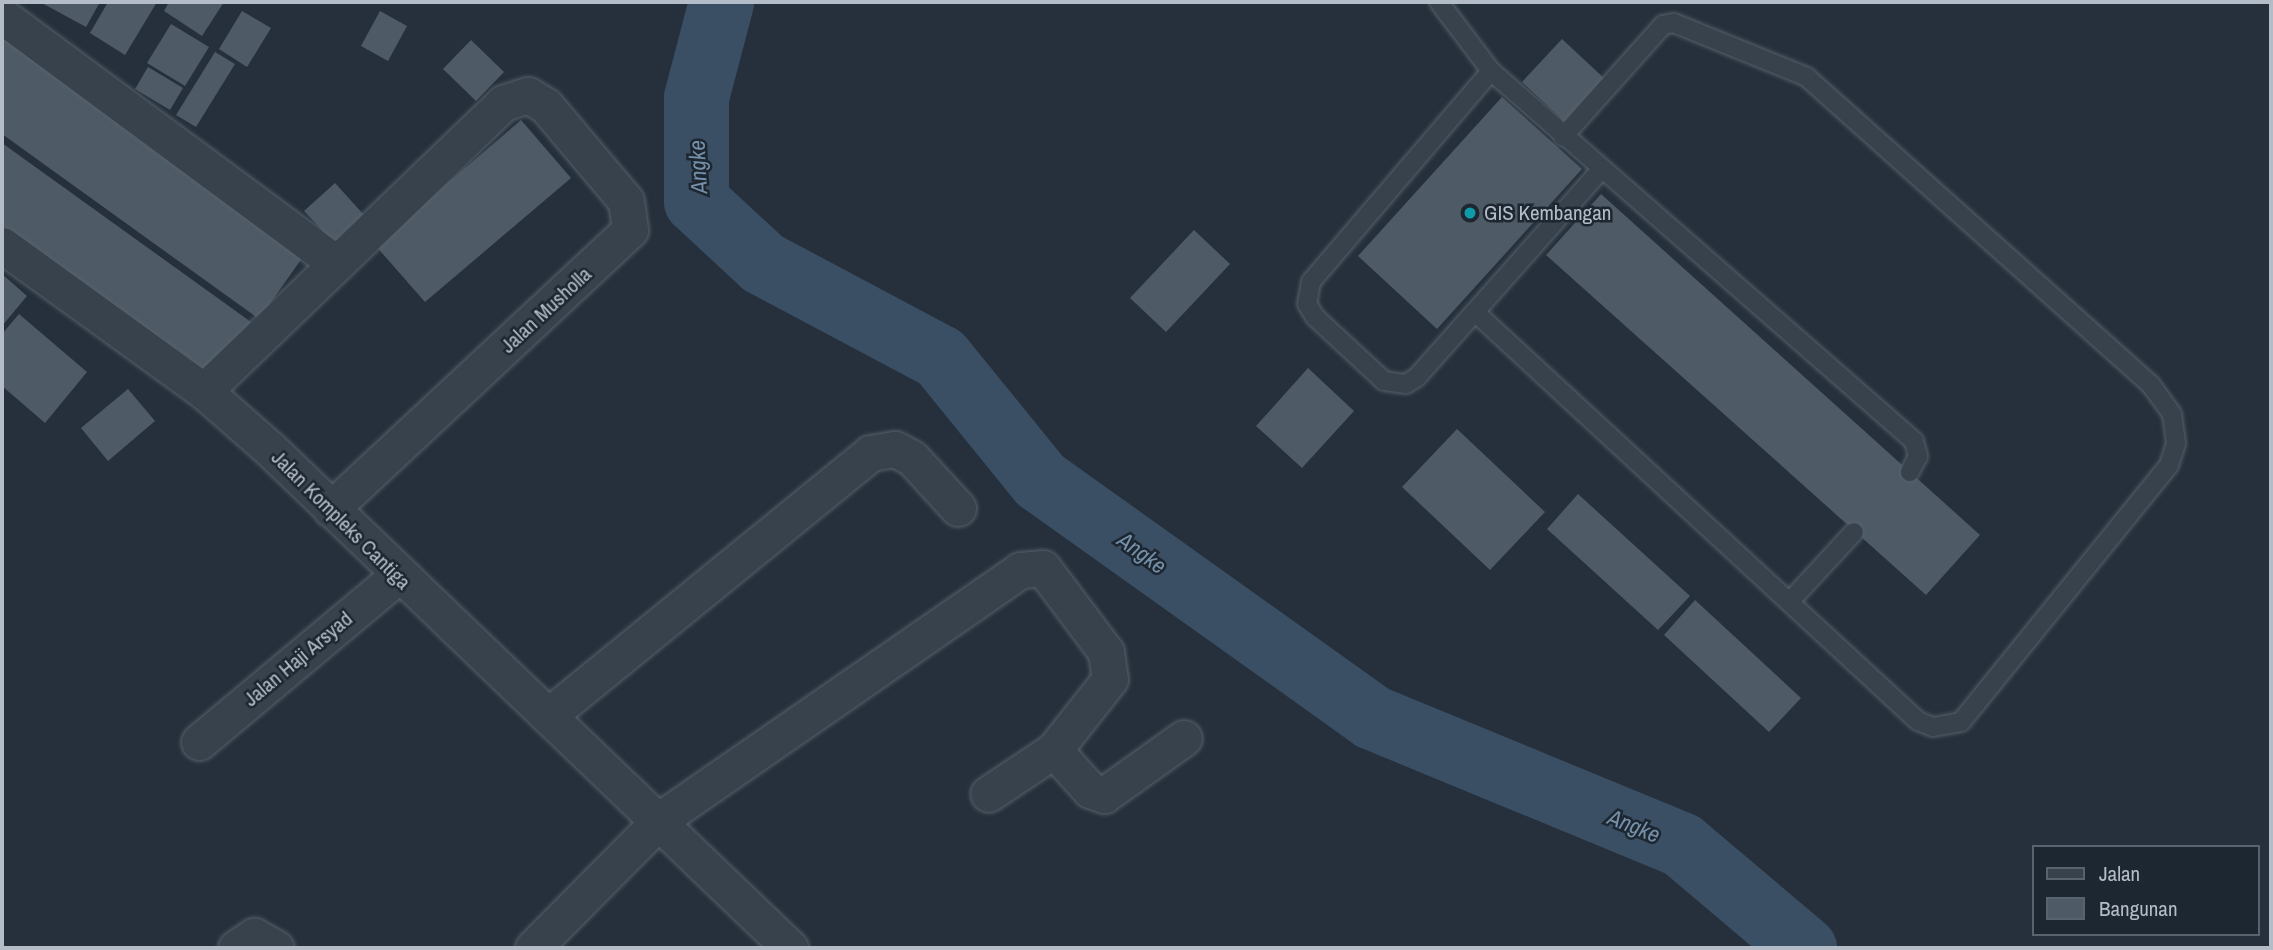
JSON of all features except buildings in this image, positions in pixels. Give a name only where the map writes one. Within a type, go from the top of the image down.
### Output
[{"type":"street","points":[[2,16],[336,263],[204,391]]},
{"type":"street","name":"Jalan Musholla","points":[[331,509],[629,230],[626,201],[546,106],[528,96],[503,103],[336,263]]},
{"type":"street","name":"Jalan Kompleks Cantiga","points":[[2,245],[204,391],[331,509],[396,576],[661,819],[790,948]]},
{"type":"street","points":[[548,716],[870,453],[895,449],[912,458],[958,508]]},
{"type":"street","points":[[533,948],[661,819],[1030,566],[1055,577],[1111,665],[1102,692],[1054,750],[988,794]]},
{"type":"street","name":"Jalan Haji Arsyad","points":[[199,741],[396,576]]},
{"type":"street","points":[[1054,750],[1090,790],[1104,795],[1184,738]]},
{"type":"street","points":[[236,948],[254,936],[276,948]]},
{"type":"lane","points":[[1438,2],[1491,71],[1563,137],[1914,441],[1918,456],[1910,472]]},
{"type":"lane","points":[[1476,313],[1792,599],[1918,721],[1946,728],[1961,722],[2169,465],[2176,443],[2172,414],[2150,384],[1851,112],[1807,77],[1765,57],[1674,23],[1663,25],[1563,137]]},
{"type":"lane","points":[[1491,71],[1311,282],[1306,295],[1315,317],[1384,381],[1397,384],[1417,377],[1601,170]]},
{"type":"lane","points":[[1792,599],[1854,532]]},
{"type":"waterway","name":"Angke","points":[[721,2],[696,97],[696,201],[763,263],[940,357],[1040,480],[1372,717],[1682,845],[1804,948]]},
{"type":"place","name":"GIS Kembangan","points":[[1470,213]]}]
